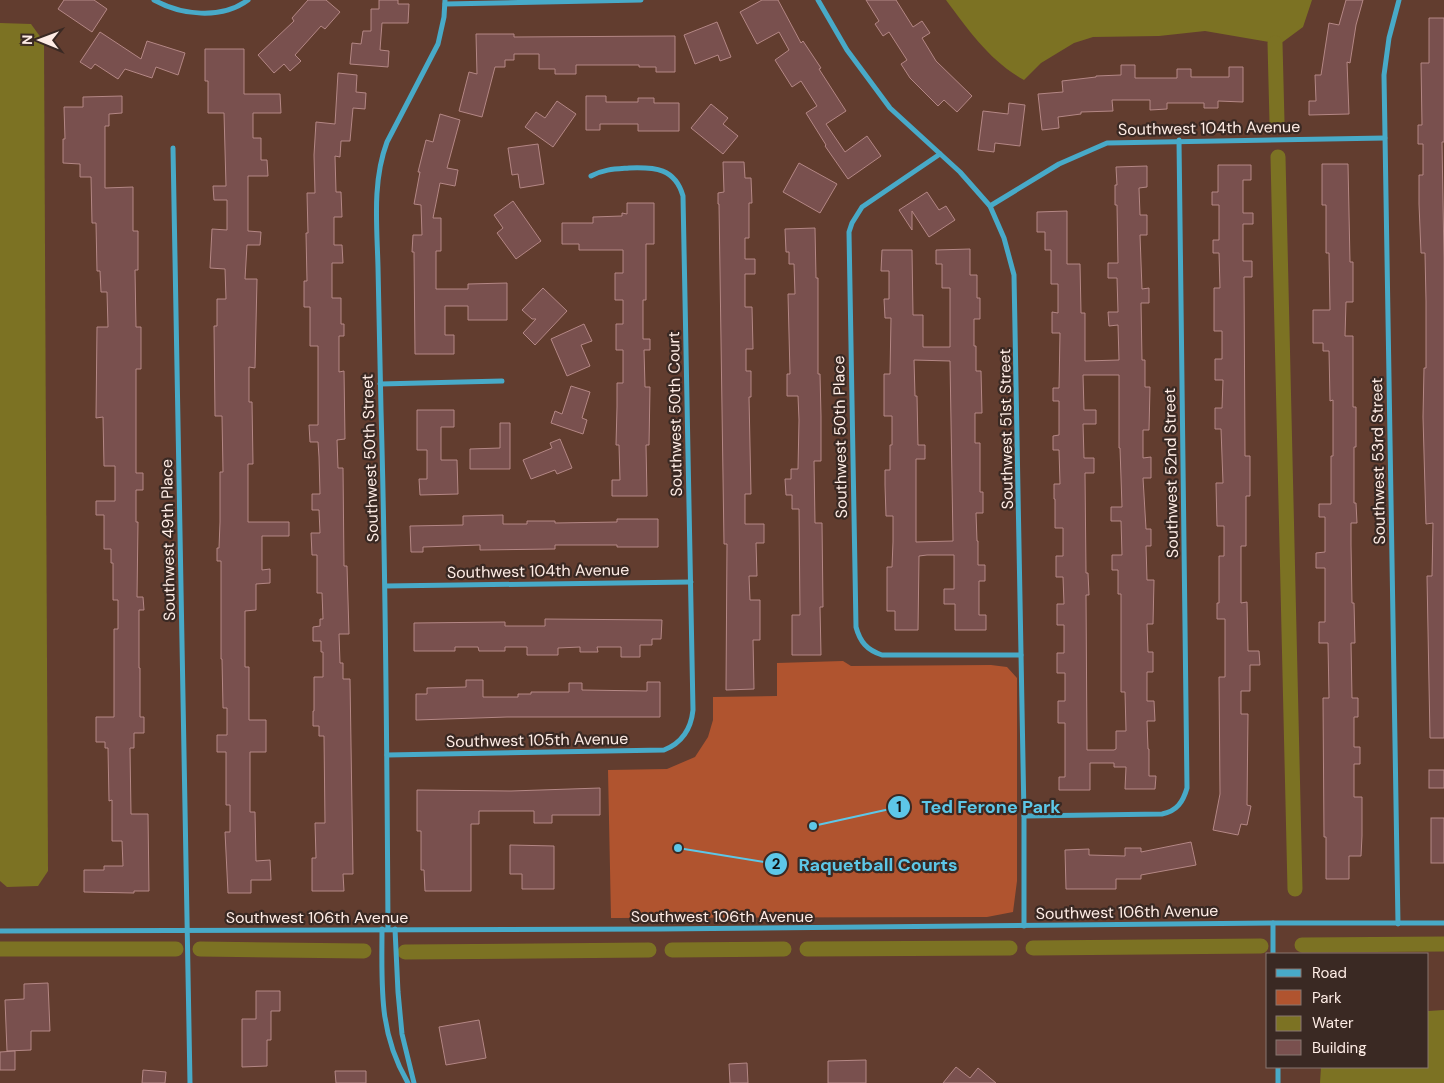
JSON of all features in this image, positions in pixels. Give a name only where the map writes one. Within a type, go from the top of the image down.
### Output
[{"type":"street","points":[[154,0],[174,10],[190,13],[210,13],[230,9],[248,0]]},
{"type":"street","points":[[445,2],[641,0]]},
{"type":"street","name":"Southwest 51st Street","points":[[818,0],[847,50],[890,108],[960,172],[990,206],[1004,238],[1014,275],[1022,655],[1024,926]]},
{"type":"street","name":"Southwest 53rd Street","points":[[1398,924],[1384,74],[1392,22],[1399,0]]},
{"type":"street","name":"Southwest 50th Street","points":[[408,1083],[398,1064],[389,1039],[384,1015],[382,984],[385,929],[387,755],[386,586],[377,219],[379,170],[387,142],[438,44],[445,2]]},
{"type":"street","name":"Southwest 104th Avenue","points":[[990,206],[1059,164],[1107,143],[1179,140],[1385,138]]},
{"type":"street","name":"Southwest 52nd Street","points":[[1024,816],[1156,815],[1167,813],[1180,804],[1187,788],[1179,140]]},
{"type":"street","name":"Southwest 49th Place","points":[[173,148],[190,1083]]},
{"type":"street","name":"Southwest 50th Place","points":[[940,154],[862,207],[849,232],[856,627],[858,636],[867,648],[890,656],[1022,655]]},
{"type":"street","name":"Southwest 50th Court","points":[[591,176],[600,171],[610,169],[650,168],[660,170],[675,179],[683,196],[693,710],[692,720],[684,736]]},
{"type":"street","points":[[380,384],[502,381]]},
{"type":"street","name":"Southwest 104th Avenue","points":[[386,586],[691,582]]},
{"type":"street","name":"Southwest 105th Avenue","points":[[387,755],[655,750],[671,747],[684,736]]},
{"type":"street","points":[[1272,923],[1273,953]]},
{"type":"street","name":"Southwest 106th Avenue","points":[[0,931],[1444,923]]},
{"type":"street","points":[[395,929],[402,1034],[414,1083]]},
{"type":"street","points":[[1278,1068],[1278,1083]]},
{"type":"green space","points":[[843,661],[851,666],[991,665],[1007,667],[1017,678],[1017,881],[1013,912],[987,917],[611,918],[608,770],[667,769],[695,757],[708,737],[713,720],[713,697],[777,696],[777,663]]},
{"type":"water","points":[[946,0],[1312,0],[1303,27],[1280,44],[1205,31],[1159,36],[1093,37],[1074,43],[1041,63],[1024,80],[990,55]]},
{"type":"water","points":[[0,23],[31,24],[44,42],[48,871],[38,886],[7,887],[0,881]]},
{"type":"water","points":[[1444,1010],[1444,1083],[1320,1083],[1321,1068],[1429,1068],[1429,1011]]},
{"type":"building","points":[[64,0],[94,0],[107,9],[92,32],[58,9]]},
{"type":"building","points":[[308,0],[326,0],[340,12],[325,29],[321,26],[295,55],[301,61],[290,71],[284,64],[274,73],[258,55],[294,21],[292,18]]},
{"type":"building","points":[[379,0],[398,0],[398,4],[409,4],[408,23],[382,23],[380,50],[389,51],[388,67],[350,64],[352,43],[361,44],[363,31],[371,31],[371,9],[379,9]]},
{"type":"building","points":[[762,0],[778,0],[801,43],[803,41],[821,68],[819,69],[846,111],[826,124],[845,152],[867,136],[881,156],[848,179],[825,146],[806,113],[817,106],[801,81],[792,87],[775,60],[789,50],[779,32],[757,44],[740,12]]},
{"type":"building","points":[[866,0],[896,0],[913,27],[922,21],[930,33],[922,38],[936,61],[972,96],[957,112],[944,100],[938,106],[910,78],[901,64],[907,60],[889,32],[883,36],[875,24],[879,21]]},
{"type":"building","points":[[1346,0],[1363,0],[1356,25],[1350,63],[1347,62],[1349,114],[1309,115],[1309,101],[1316,101],[1315,75],[1321,75],[1329,23],[1339,25]]},
{"type":"building","points":[[1429,18],[1444,18],[1444,142],[1442,142],[1444,260],[1444,738],[1430,738],[1427,576],[1432,576],[1433,523],[1426,524],[1423,417],[1424,368],[1426,368],[1426,301],[1425,253],[1421,253],[1419,204],[1419,175],[1423,175],[1423,144],[1418,144],[1418,125],[1422,125],[1421,63],[1429,63]]},
{"type":"building","points":[[717,22],[731,57],[720,61],[718,55],[695,64],[684,35]]},
{"type":"building","points":[[100,32],[141,59],[147,41],[185,53],[178,75],[156,67],[152,78],[125,69],[118,79],[95,64],[91,69],[80,62]]},
{"type":"building","points":[[476,34],[514,34],[514,37],[675,36],[675,72],[656,72],[656,67],[639,67],[639,65],[576,65],[576,74],[555,74],[555,69],[539,69],[539,54],[514,54],[514,60],[505,60],[505,67],[495,67],[482,117],[459,111],[469,72],[477,74]]},
{"type":"building","points":[[205,49],[244,49],[244,94],[280,94],[281,113],[253,113],[253,138],[261,138],[261,160],[267,160],[268,176],[248,176],[248,231],[261,232],[260,245],[247,245],[245,279],[257,279],[255,368],[249,367],[249,402],[252,402],[253,464],[248,464],[248,522],[289,522],[289,536],[262,536],[262,570],[270,569],[270,583],[256,584],[256,610],[245,611],[245,667],[249,667],[249,720],[266,720],[266,752],[250,752],[250,812],[255,812],[256,861],[270,860],[271,880],[251,880],[251,893],[228,893],[225,832],[230,832],[230,805],[226,805],[226,752],[217,752],[217,735],[227,735],[227,708],[223,708],[221,659],[221,561],[217,561],[220,522],[220,472],[223,472],[222,416],[215,416],[214,326],[217,326],[217,299],[226,299],[225,269],[210,268],[212,229],[227,230],[227,200],[214,200],[213,186],[226,186],[224,113],[208,113]]},
{"type":"building","points":[[1121,65],[1135,65],[1135,78],[1177,78],[1177,69],[1191,69],[1191,77],[1229,77],[1229,67],[1243,67],[1243,102],[1218,101],[1218,108],[1204,108],[1204,103],[1167,103],[1167,109],[1150,110],[1150,100],[1112,100],[1113,111],[1081,112],[1081,114],[1058,117],[1059,128],[1042,130],[1038,94],[1063,92],[1062,81],[1096,76],[1121,75]]},
{"type":"building","points":[[338,73],[357,75],[356,92],[366,93],[365,109],[353,108],[350,141],[341,141],[340,157],[335,156],[336,192],[341,192],[342,217],[334,217],[334,245],[342,245],[343,263],[332,263],[332,298],[341,298],[341,324],[344,324],[344,336],[339,336],[339,372],[344,371],[345,439],[337,440],[338,468],[343,468],[344,566],[347,566],[349,634],[339,634],[340,663],[343,663],[343,679],[350,679],[353,874],[343,874],[344,891],[312,891],[312,858],[316,858],[315,823],[325,823],[324,736],[319,736],[319,726],[313,726],[314,677],[323,677],[323,652],[321,652],[321,641],[313,641],[313,627],[320,626],[320,619],[323,619],[322,593],[317,593],[317,555],[312,555],[311,533],[320,533],[319,510],[312,510],[312,494],[320,494],[318,442],[310,442],[309,425],[318,425],[318,346],[310,346],[310,307],[304,307],[304,281],[307,281],[307,193],[315,193],[314,155],[316,122],[335,124]]},
{"type":"building","points":[[122,96],[122,113],[109,114],[109,126],[105,126],[105,188],[133,187],[133,231],[138,231],[138,270],[135,270],[136,327],[141,327],[141,369],[136,369],[136,473],[143,473],[143,490],[136,490],[136,522],[138,522],[137,597],[143,597],[144,610],[139,610],[139,668],[140,717],[144,717],[144,733],[134,733],[134,748],[130,748],[131,814],[148,814],[149,891],[134,891],[134,893],[84,892],[84,870],[104,870],[104,866],[123,866],[122,841],[112,841],[112,800],[109,801],[108,748],[105,748],[105,742],[96,742],[96,717],[114,717],[114,629],[118,629],[118,600],[113,600],[111,549],[104,549],[104,515],[96,515],[96,501],[115,501],[115,466],[104,466],[103,417],[96,418],[97,327],[108,327],[107,292],[101,292],[100,271],[97,271],[96,223],[92,223],[91,177],[80,177],[80,164],[63,163],[63,139],[65,139],[64,107],[83,107],[83,97]]},
{"type":"building","points":[[586,96],[606,96],[606,102],[638,102],[638,98],[654,98],[654,103],[679,103],[679,131],[638,131],[638,124],[600,124],[600,130],[586,130]]},
{"type":"building","points":[[557,101],[576,114],[553,147],[525,127],[536,112],[545,118]]},
{"type":"building","points":[[1009,103],[1025,105],[1020,146],[995,143],[994,152],[978,150],[983,111],[1008,114]]},
{"type":"building","points":[[711,104],[728,118],[723,124],[738,136],[723,154],[691,128]]},
{"type":"building","points":[[440,114],[460,120],[447,168],[458,170],[455,186],[440,183],[433,218],[441,218],[441,251],[436,251],[436,289],[468,289],[468,284],[507,283],[507,320],[468,320],[468,306],[445,306],[445,335],[454,335],[454,354],[415,354],[413,235],[422,235],[421,205],[414,204],[420,172],[418,172],[426,140],[433,142]]},
{"type":"building","points":[[538,144],[544,184],[520,188],[518,174],[512,175],[508,148]]},
{"type":"building","points":[[723,162],[744,162],[745,178],[751,178],[752,203],[749,203],[749,238],[745,238],[745,259],[755,259],[755,274],[745,274],[745,307],[752,307],[753,349],[746,349],[746,371],[751,371],[751,397],[749,397],[751,494],[745,494],[745,524],[764,524],[764,543],[756,543],[757,576],[749,576],[750,600],[760,600],[760,640],[753,640],[754,689],[726,690],[727,544],[724,544],[718,204],[718,193],[724,192]]},
{"type":"building","points":[[799,163],[837,184],[820,213],[783,192]]},
{"type":"building","points":[[1322,164],[1348,164],[1350,262],[1353,262],[1353,302],[1346,302],[1345,336],[1353,336],[1353,407],[1356,407],[1354,503],[1356,503],[1357,523],[1351,523],[1352,603],[1354,603],[1355,643],[1351,643],[1352,698],[1358,698],[1358,717],[1354,717],[1354,747],[1360,747],[1360,764],[1354,764],[1354,797],[1362,797],[1362,836],[1361,856],[1349,856],[1349,879],[1326,879],[1326,837],[1324,837],[1323,698],[1329,698],[1328,643],[1319,643],[1319,622],[1325,622],[1325,568],[1316,568],[1316,553],[1325,552],[1325,517],[1319,517],[1319,504],[1331,504],[1333,400],[1330,401],[1329,351],[1323,351],[1323,343],[1313,343],[1313,310],[1330,310],[1329,253],[1326,253],[1326,205],[1322,205]]},
{"type":"building","points":[[1218,165],[1251,165],[1251,180],[1243,180],[1243,213],[1253,213],[1253,224],[1243,224],[1243,261],[1252,261],[1252,277],[1244,277],[1245,456],[1250,456],[1250,496],[1246,496],[1246,546],[1241,546],[1241,603],[1247,602],[1248,651],[1259,651],[1260,665],[1250,665],[1250,691],[1241,691],[1241,714],[1248,714],[1247,805],[1251,806],[1247,825],[1241,824],[1238,835],[1213,830],[1220,794],[1219,677],[1225,677],[1225,619],[1217,619],[1219,556],[1224,556],[1224,526],[1217,526],[1216,483],[1223,483],[1221,429],[1215,429],[1215,408],[1222,408],[1223,380],[1215,380],[1215,359],[1222,359],[1222,331],[1214,331],[1214,288],[1220,288],[1219,253],[1213,253],[1213,240],[1219,240],[1219,205],[1212,205],[1212,192],[1218,192]]},
{"type":"building","points":[[1147,166],[1147,187],[1139,188],[1140,215],[1147,215],[1147,235],[1140,235],[1142,289],[1149,288],[1149,303],[1141,303],[1142,360],[1145,360],[1145,387],[1150,387],[1149,430],[1143,430],[1143,458],[1151,457],[1151,478],[1143,478],[1146,529],[1151,529],[1151,546],[1146,546],[1147,580],[1154,580],[1153,624],[1147,624],[1148,652],[1153,652],[1153,672],[1147,672],[1147,701],[1154,701],[1155,721],[1147,721],[1149,776],[1156,776],[1155,789],[1125,789],[1126,767],[1114,767],[1114,763],[1090,763],[1090,790],[1059,790],[1059,777],[1065,777],[1065,723],[1058,723],[1058,701],[1065,701],[1065,673],[1057,673],[1057,653],[1064,653],[1064,625],[1057,625],[1057,604],[1064,604],[1063,577],[1056,577],[1056,556],[1063,556],[1063,528],[1055,528],[1054,484],[1060,484],[1059,450],[1053,450],[1053,436],[1059,435],[1059,401],[1053,401],[1053,388],[1059,388],[1060,333],[1052,333],[1052,312],[1058,313],[1058,284],[1051,284],[1051,250],[1045,250],[1045,232],[1037,232],[1037,212],[1067,211],[1067,264],[1080,264],[1081,313],[1085,313],[1085,361],[1119,360],[1118,325],[1109,326],[1108,312],[1118,312],[1117,278],[1108,278],[1108,263],[1118,263],[1117,205],[1115,205],[1116,167]],"holes":[[[1083,375],[1119,375],[1119,448],[1122,507],[1111,507],[1111,521],[1121,521],[1122,555],[1112,555],[1112,570],[1118,570],[1118,594],[1121,594],[1121,692],[1125,692],[1126,731],[1116,731],[1116,749],[1114,750],[1087,750],[1086,595],[1089,595],[1088,573],[1086,573],[1085,473],[1094,473],[1094,458],[1084,458],[1083,424],[1096,424],[1096,410],[1084,410]]]},
{"type":"building","points":[[927,192],[939,210],[946,206],[955,220],[929,237],[912,211],[912,230],[899,210]]},
{"type":"building","points":[[513,201],[541,241],[516,259],[497,233],[503,228],[494,215]]},
{"type":"building","points":[[627,203],[654,203],[654,244],[646,244],[646,300],[643,300],[643,339],[650,339],[650,350],[644,350],[645,387],[650,387],[649,445],[646,445],[647,496],[612,496],[612,480],[620,480],[619,445],[616,445],[617,383],[623,383],[623,350],[616,350],[616,324],[623,324],[623,300],[615,300],[615,273],[623,273],[623,250],[579,250],[579,244],[562,244],[562,223],[593,223],[593,217],[622,216],[622,213],[627,214]]},
{"type":"building","points":[[815,228],[816,278],[818,278],[818,374],[820,374],[821,461],[814,461],[815,523],[822,523],[823,607],[820,607],[821,655],[792,655],[792,615],[800,615],[799,509],[792,509],[792,495],[786,495],[785,479],[791,479],[791,469],[798,469],[799,420],[798,396],[787,396],[787,374],[790,374],[788,294],[795,294],[794,264],[789,264],[789,252],[786,252],[785,229]]},
{"type":"building","points":[[970,249],[970,275],[977,275],[977,298],[980,298],[980,319],[974,319],[974,346],[976,346],[976,371],[981,371],[982,413],[975,413],[975,443],[980,443],[980,492],[983,492],[983,513],[976,513],[978,565],[985,565],[985,581],[979,581],[979,615],[986,615],[986,630],[955,630],[955,604],[944,604],[944,589],[954,589],[954,555],[919,556],[918,630],[895,630],[895,611],[887,611],[887,567],[892,567],[893,516],[886,516],[885,470],[890,470],[892,416],[884,416],[884,374],[890,374],[891,318],[885,318],[884,299],[889,299],[889,271],[881,271],[882,250],[912,250],[913,315],[923,315],[923,347],[950,347],[950,288],[942,288],[942,264],[936,264],[936,250]],"holes":[[[914,360],[950,361],[953,541],[916,542],[916,459],[925,459],[925,445],[918,445]]]},
{"type":"building","points":[[543,288],[567,311],[535,345],[523,333],[536,319],[532,319],[522,310]]},
{"type":"building","points":[[584,324],[592,341],[581,345],[590,366],[567,376],[551,339]]},
{"type":"building","points":[[571,386],[590,392],[582,418],[587,420],[583,434],[551,423],[555,411],[562,414]]},
{"type":"building","points":[[417,410],[454,410],[454,427],[441,427],[441,460],[457,460],[458,494],[420,495],[419,479],[427,479],[427,450],[417,450]]},
{"type":"building","points":[[500,423],[510,423],[510,469],[470,469],[470,449],[500,448]]},
{"type":"building","points":[[560,439],[572,468],[557,474],[555,470],[531,479],[523,460],[552,448],[550,443]]},
{"type":"building","points":[[503,515],[503,524],[527,524],[527,521],[555,521],[555,523],[617,522],[617,519],[658,519],[658,547],[555,545],[555,549],[480,550],[480,545],[423,547],[423,552],[411,552],[410,526],[463,525],[463,516]]},
{"type":"building","points":[[545,619],[662,620],[661,639],[652,639],[652,645],[640,645],[640,657],[621,657],[621,647],[597,647],[598,652],[580,652],[580,647],[558,648],[558,655],[527,655],[527,647],[505,647],[505,651],[479,651],[478,647],[455,647],[455,651],[414,651],[414,623],[505,622],[505,626],[545,626]]},
{"type":"building","points":[[466,680],[483,680],[483,697],[518,697],[518,694],[531,694],[531,692],[569,692],[569,683],[582,683],[582,690],[647,691],[647,682],[660,682],[660,717],[507,717],[416,720],[416,694],[427,694],[427,688],[466,687]]},
{"type":"building","points":[[1429,770],[1444,770],[1444,788],[1429,788]]},
{"type":"building","points":[[600,788],[600,815],[552,815],[552,823],[534,823],[534,811],[479,811],[479,824],[471,824],[471,891],[425,891],[424,870],[421,870],[421,831],[417,831],[417,790],[511,791]]},
{"type":"building","points":[[1431,818],[1444,818],[1444,863],[1431,863]]},
{"type":"building","points":[[1191,842],[1196,865],[1141,875],[1141,879],[1116,879],[1116,889],[1066,889],[1065,850],[1089,849],[1089,855],[1125,856],[1125,848],[1141,848],[1141,852]]},
{"type":"building","points":[[510,845],[554,846],[554,889],[522,889],[522,874],[510,874]]},
{"type":"building","points":[[48,983],[50,1031],[31,1031],[31,1050],[7,1051],[5,1000],[24,999],[24,984]]},
{"type":"building","points":[[256,991],[280,991],[280,1011],[271,1011],[271,1040],[267,1040],[267,1066],[242,1067],[242,1019],[256,1019]]},
{"type":"building","points":[[479,1020],[486,1058],[446,1065],[439,1027]]},
{"type":"building","points":[[15,1051],[15,1070],[0,1070],[0,1052]]},
{"type":"building","points":[[866,1060],[866,1083],[828,1083],[828,1061]]},
{"type":"building","points":[[747,1063],[748,1083],[730,1083],[729,1064]]},
{"type":"building","points":[[956,1067],[970,1078],[978,1068],[996,1083],[943,1083]]},
{"type":"building","points":[[143,1070],[166,1072],[165,1083],[142,1083]]},
{"type":"building","points":[[335,1071],[366,1071],[366,1083],[336,1083]]},
{"type":"waterway","points":[[1275,43],[1277,122]]},
{"type":"waterway","points":[[1278,157],[1295,889]]},
{"type":"waterway","points":[[1302,945],[1444,944]]},
{"type":"waterway","points":[[1033,948],[1261,946]]},
{"type":"waterway","points":[[807,949],[1010,948]]},
{"type":"waterway","points":[[0,949],[176,949]]},
{"type":"waterway","points":[[200,949],[364,951]]},
{"type":"waterway","points":[[672,950],[784,949]]},
{"type":"waterway","points":[[405,952],[649,950]]},
{"type":"place","name":"Ted Ferone Park","points":[[813,826]]},
{"type":"place","name":"Raquetball Courts","points":[[678,848]]}]
